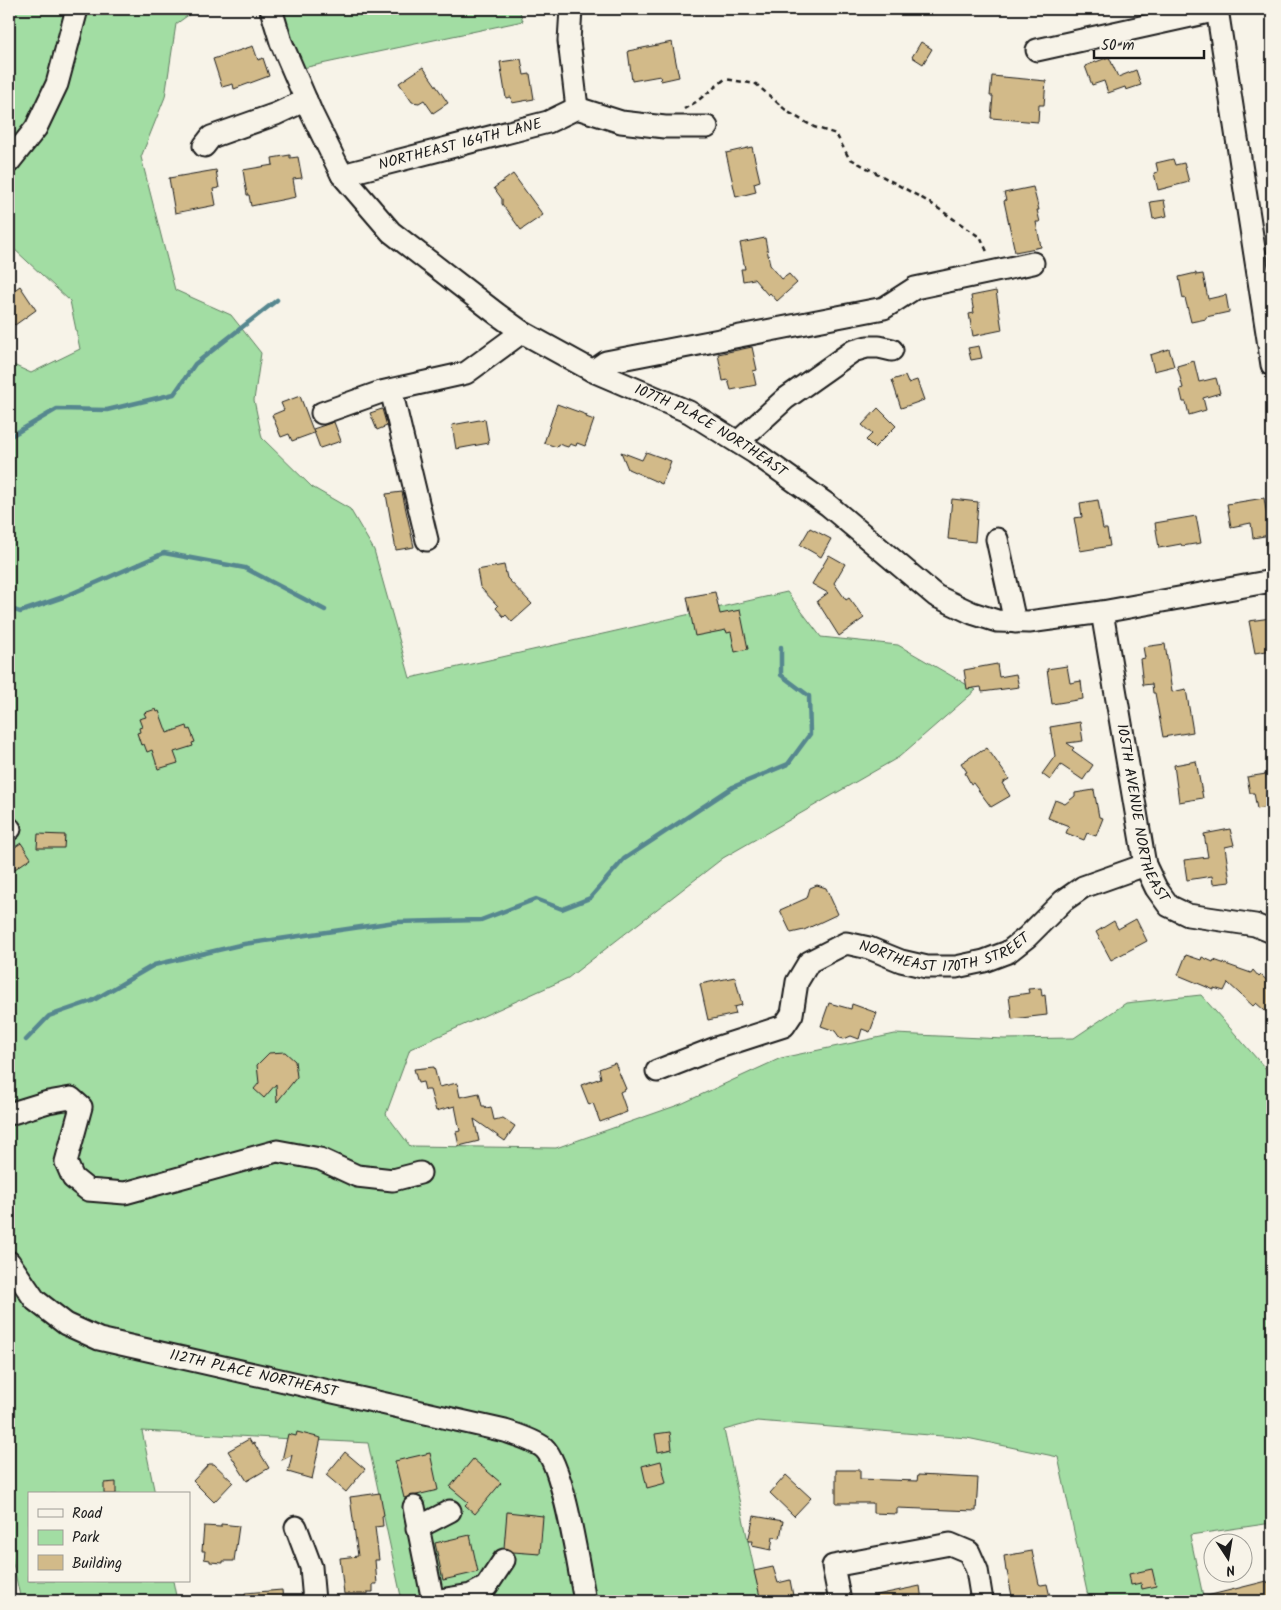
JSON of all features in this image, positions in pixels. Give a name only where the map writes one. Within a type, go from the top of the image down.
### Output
[{"type":"street","points":[[9,162],[36,128],[58,84],[77,9]]},
{"type":"street","name":"107TH PLACE NORTHEAST","points":[[271,9],[281,42],[342,175],[391,232],[522,332],[593,370],[689,412],[738,442],[828,505],[936,596],[972,613],[997,621],[1029,622],[1102,612],[1272,581]]},
{"type":"street","points":[[571,9],[569,41],[577,108],[621,122],[665,127],[707,127]]},
{"type":"street","points":[[1036,50],[1218,9],[1272,365]]},
{"type":"street","points":[[204,146],[211,137],[276,114],[306,100]]},
{"type":"street","name":"NORTHEAST 164TH LANE","points":[[342,175],[548,122],[577,108]]},
{"type":"street","points":[[593,370],[606,362],[884,308],[915,288],[1033,263]]},
{"type":"street","points":[[322,414],[391,390],[466,373],[522,332]]},
{"type":"street","points":[[738,442],[784,399],[853,351],[866,347],[892,350]]},
{"type":"street","points":[[391,390],[427,540]]},
{"type":"street","points":[[996,539],[1015,622]]},
{"type":"street","name":"105TH AVENUE NORTHEAST","points":[[1102,612],[1145,865],[1156,888],[1169,906],[1188,915],[1255,925],[1272,932]]},
{"type":"street","name":"NORTHEAST 170TH STREET","points":[[657,1071],[716,1048],[784,1026],[792,1014],[797,982],[809,962],[846,943],[869,948],[902,961],[927,968],[956,967],[984,961],[1008,952],[1027,937],[1063,901],[1083,887],[1145,865]]},
{"type":"street","points":[[9,1114],[48,1102],[71,1098],[81,1107],[66,1162],[73,1178],[88,1190],[125,1193],[277,1151],[320,1159],[357,1176],[393,1180],[420,1172]]},
{"type":"street","name":"112TH PLACE NORTHEAST","points":[[9,1262],[35,1300],[66,1324],[99,1339],[495,1428],[526,1439],[544,1449],[556,1466],[562,1487],[585,1601]]},
{"type":"street","points":[[450,1511],[416,1517],[433,1601],[471,1595],[486,1587],[504,1560]]},
{"type":"street","points":[[296,1527],[311,1567],[314,1601]]},
{"type":"street","points":[[840,1601],[833,1566],[950,1544],[969,1552],[977,1570],[982,1601]]},
{"type":"path","points":[[679,112],[696,102],[725,79],[756,84],[788,112],[814,127],[836,134],[848,158],[930,202],[980,238],[995,270]]},
{"type":"green space","points":[[9,9],[197,9],[176,24],[165,97],[141,157],[175,290],[231,315],[261,353],[254,400],[262,438],[312,487],[350,509],[374,550],[410,678],[787,592],[821,637],[898,645],[976,690],[899,757],[723,858],[568,978],[410,1049],[386,1114],[410,1146],[556,1148],[681,1104],[781,1058],[895,1034],[1004,1039],[1074,1038],[1126,1003],[1201,995],[1272,1076],[1272,1523],[1190,1535],[1204,1601],[1089,1601],[1058,1457],[967,1438],[757,1421],[724,1430],[761,1601],[402,1601],[368,1443],[142,1431],[155,1492],[28,1492],[28,1582],[173,1582],[177,1601],[21,1601],[9,1545],[9,363],[31,373],[80,349],[70,301],[13,248],[9,249]]},
{"type":"green space","points":[[278,9],[519,9],[523,21],[298,69]]},
{"type":"building","points":[[672,42],[679,77],[661,81],[660,76],[632,81],[628,51]]},
{"type":"building","points":[[921,42],[932,49],[923,64],[912,57]]},
{"type":"building","points":[[253,46],[258,60],[263,58],[269,76],[234,89],[233,84],[222,87],[213,59]]},
{"type":"building","points":[[1109,57],[1118,77],[1136,70],[1141,85],[1126,90],[1125,87],[1108,93],[1104,81],[1092,85],[1085,66]]},
{"type":"building","points":[[521,59],[524,75],[530,74],[534,99],[512,103],[511,97],[506,98],[500,62]]},
{"type":"building","points":[[423,67],[448,103],[433,113],[424,100],[419,103],[412,102],[399,83]]},
{"type":"building","points":[[992,76],[1046,81],[1044,105],[1039,105],[1038,122],[991,118],[993,96],[990,96]]},
{"type":"building","points":[[752,147],[760,181],[754,183],[756,192],[736,197],[726,153]]},
{"type":"building","points":[[290,155],[290,158],[298,157],[302,178],[293,179],[296,197],[251,206],[249,195],[247,195],[243,170],[273,165],[272,158]]},
{"type":"building","points":[[1173,159],[1175,165],[1184,163],[1189,182],[1158,190],[1154,173],[1158,172],[1156,163]]},
{"type":"building","points":[[216,170],[219,188],[213,189],[216,205],[175,213],[169,178]]},
{"type":"building","points":[[513,174],[543,215],[521,230],[502,204],[502,199],[494,188]]},
{"type":"building","points":[[1033,187],[1039,210],[1037,210],[1040,222],[1036,222],[1041,247],[1015,252],[1004,193]]},
{"type":"building","points":[[1164,200],[1167,216],[1153,219],[1150,202]]},
{"type":"building","points":[[765,238],[770,265],[782,279],[789,274],[797,283],[777,301],[770,293],[768,295],[754,279],[743,281],[741,269],[745,269],[740,243]]},
{"type":"building","points":[[1196,273],[1196,275],[1203,274],[1208,299],[1226,295],[1229,312],[1191,322],[1185,298],[1183,299],[1179,277]]},
{"type":"building","points":[[20,286],[36,310],[15,325],[13,323],[9,326],[9,294]]},
{"type":"building","points":[[996,291],[1002,330],[973,336],[969,314],[974,313],[971,296]]},
{"type":"building","points":[[979,346],[982,358],[971,360],[968,348]]},
{"type":"building","points":[[752,347],[757,370],[753,371],[756,385],[731,390],[728,380],[723,381],[718,354]]},
{"type":"building","points":[[1169,349],[1174,366],[1154,371],[1150,355]]},
{"type":"building","points":[[1194,361],[1199,382],[1216,378],[1220,393],[1203,398],[1206,410],[1189,415],[1186,402],[1183,402],[1180,389],[1183,388],[1177,366]]},
{"type":"building","points":[[905,376],[908,383],[917,380],[924,400],[901,408],[892,380]]},
{"type":"building","points":[[300,396],[314,433],[292,441],[289,434],[281,437],[272,415],[284,410],[281,403]]},
{"type":"building","points":[[557,404],[587,415],[586,417],[594,420],[585,446],[577,443],[576,446],[570,444],[568,447],[558,444],[557,447],[544,443]]},
{"type":"building","points":[[878,408],[896,426],[874,448],[866,440],[872,434],[862,425]]},
{"type":"building","points":[[382,409],[387,426],[377,430],[370,413]]},
{"type":"building","points":[[485,419],[489,443],[456,449],[452,425]]},
{"type":"building","points":[[334,422],[341,441],[320,448],[313,429]]},
{"type":"building","points":[[621,452],[642,460],[646,452],[671,461],[662,484],[628,469]]},
{"type":"building","points":[[402,492],[414,547],[396,550],[386,494]]},
{"type":"building","points":[[1264,498],[1270,535],[1253,538],[1251,523],[1231,527],[1227,504]]},
{"type":"building","points":[[952,499],[978,502],[975,542],[948,539]]},
{"type":"building","points":[[1098,500],[1103,529],[1107,529],[1110,546],[1080,551],[1074,518],[1082,517],[1080,503]]},
{"type":"building","points":[[1196,516],[1201,543],[1159,548],[1155,523]]},
{"type":"building","points":[[810,528],[831,539],[821,557],[800,545]]},
{"type":"building","points":[[829,555],[845,564],[834,583],[846,600],[849,598],[864,618],[839,636],[817,601],[828,593],[812,584]]},
{"type":"building","points":[[504,565],[507,578],[532,604],[512,622],[506,615],[504,617],[496,608],[498,606],[480,587],[477,570]]},
{"type":"building","points":[[715,592],[720,614],[740,610],[748,649],[735,652],[731,632],[727,633],[726,630],[695,636],[687,597]]},
{"type":"building","points":[[1271,618],[1272,650],[1255,653],[1249,621]]},
{"type":"building","points":[[1165,644],[1172,692],[1186,689],[1193,732],[1163,737],[1155,693],[1153,693],[1152,684],[1143,685],[1140,659],[1145,658],[1143,647]]},
{"type":"building","points":[[997,664],[999,677],[1016,674],[1019,687],[982,692],[981,687],[967,689],[964,670]]},
{"type":"building","points":[[1067,666],[1070,683],[1081,681],[1083,699],[1052,704],[1047,669]]},
{"type":"building","points":[[156,709],[157,712],[159,711],[167,733],[187,726],[195,742],[192,743],[193,746],[174,752],[178,763],[158,769],[152,750],[147,752],[144,744],[141,745],[137,733],[140,732],[139,728],[142,727],[139,719],[146,717],[144,713]]},
{"type":"building","points":[[1080,722],[1083,741],[1067,743],[1074,748],[1072,750],[1093,765],[1083,780],[1061,765],[1050,780],[1042,774],[1055,756],[1050,727]]},
{"type":"building","points":[[987,748],[1009,779],[1002,783],[1010,796],[991,807],[973,783],[971,784],[965,773],[967,772],[961,763]]},
{"type":"building","points":[[1196,761],[1203,798],[1179,802],[1174,765]]},
{"type":"building","points":[[1266,774],[1270,793],[1272,792],[1272,806],[1257,809],[1254,793],[1250,793],[1247,777]]},
{"type":"building","points":[[1094,790],[1099,817],[1103,818],[1096,836],[1087,833],[1084,840],[1066,833],[1069,826],[1048,818],[1055,800],[1065,804],[1075,796],[1075,793]]},
{"type":"building","points":[[1230,829],[1234,845],[1225,847],[1230,882],[1213,884],[1212,876],[1187,880],[1184,860],[1208,857],[1204,834]]},
{"type":"building","points":[[38,834],[65,835],[64,848],[37,848]]},
{"type":"building","points":[[21,843],[31,858],[9,873],[9,851]]},
{"type":"building","points":[[817,885],[826,888],[838,914],[804,930],[791,933],[780,910],[807,898],[810,888]]},
{"type":"building","points":[[1136,919],[1147,941],[1111,960],[1096,932],[1114,921],[1118,929]]},
{"type":"building","points":[[1186,955],[1201,960],[1202,957],[1213,962],[1214,960],[1251,973],[1253,970],[1259,977],[1261,975],[1272,985],[1272,1017],[1256,1003],[1253,1006],[1228,983],[1224,991],[1214,988],[1214,990],[1178,975]]},
{"type":"building","points":[[735,977],[742,1005],[734,1007],[736,1014],[708,1020],[700,984]]},
{"type":"building","points":[[1041,988],[1042,996],[1045,995],[1047,1015],[1012,1019],[1009,996],[1029,993],[1028,989]]},
{"type":"building","points":[[829,1003],[851,1009],[852,1004],[877,1013],[870,1032],[862,1029],[859,1039],[851,1036],[844,1039],[840,1038],[835,1031],[821,1026]]},
{"type":"building","points":[[285,1052],[295,1061],[297,1077],[277,1102],[276,1084],[264,1098],[254,1089],[259,1083],[257,1065],[269,1053]]},
{"type":"building","points":[[615,1063],[626,1089],[620,1092],[627,1112],[600,1122],[593,1103],[589,1105],[581,1085],[601,1078],[599,1069]]},
{"type":"building","points":[[434,1067],[439,1087],[457,1083],[460,1097],[479,1093],[482,1106],[486,1108],[491,1107],[494,1120],[503,1118],[515,1126],[505,1141],[474,1119],[479,1141],[459,1146],[456,1132],[460,1131],[455,1106],[436,1111],[430,1090],[425,1090],[423,1082],[418,1083],[414,1069]]},
{"type":"building","points":[[297,1432],[321,1438],[312,1479],[288,1472],[292,1455],[282,1460],[288,1434],[296,1436]]},
{"type":"building","points":[[670,1432],[672,1449],[658,1452],[655,1434]]},
{"type":"building","points":[[249,1439],[252,1444],[254,1443],[269,1468],[247,1481],[228,1451]]},
{"type":"building","points":[[345,1452],[365,1469],[346,1492],[326,1475]]},
{"type":"building","points":[[430,1453],[438,1490],[404,1498],[395,1461]]},
{"type":"building","points":[[473,1459],[501,1483],[475,1514],[465,1505],[468,1502],[450,1487]]},
{"type":"building","points":[[661,1461],[666,1483],[647,1488],[642,1466]]},
{"type":"building","points":[[209,1464],[214,1464],[233,1482],[214,1502],[193,1481]]},
{"type":"building","points":[[836,1470],[860,1470],[860,1479],[917,1481],[918,1475],[978,1478],[976,1511],[897,1508],[897,1514],[873,1513],[873,1503],[836,1503]]},
{"type":"building","points":[[786,1475],[811,1498],[794,1516],[770,1493]]},
{"type":"building","points":[[116,1482],[116,1492],[104,1492],[104,1483]]},
{"type":"building","points":[[380,1493],[384,1515],[382,1516],[383,1526],[375,1527],[379,1560],[375,1560],[377,1584],[373,1584],[373,1592],[368,1592],[368,1594],[344,1594],[340,1558],[358,1556],[350,1497]]},
{"type":"building","points":[[507,1512],[543,1516],[540,1554],[513,1552],[504,1548]]},
{"type":"building","points":[[754,1516],[783,1521],[780,1538],[773,1537],[771,1550],[752,1546],[753,1541],[748,1541]]},
{"type":"building","points":[[221,1524],[239,1526],[234,1561],[223,1561],[223,1563],[210,1562],[210,1560],[204,1559],[205,1551],[202,1551],[204,1526],[221,1527]]},
{"type":"building","points":[[470,1535],[478,1572],[443,1580],[435,1543]]},
{"type":"building","points":[[1032,1551],[1039,1584],[1047,1584],[1051,1601],[1013,1601],[1004,1556]]},
{"type":"building","points":[[773,1567],[778,1583],[790,1580],[794,1601],[761,1601],[754,1571]]},
{"type":"building","points":[[1152,1569],[1156,1586],[1142,1589],[1141,1583],[1131,1585],[1129,1574]]},
{"type":"building","points":[[1267,1581],[1268,1584],[1272,1583],[1272,1600],[1204,1601],[1203,1597]]},
{"type":"building","points":[[920,1586],[922,1601],[872,1601],[872,1596]]},
{"type":"building","points":[[282,1590],[283,1601],[245,1601],[245,1593]]},
{"type":"waterway","points":[[9,437],[57,409],[107,410],[174,394],[195,364],[277,300]]},
{"type":"waterway","points":[[9,608],[20,612],[66,596],[164,553],[245,568],[325,610]]},
{"type":"waterway","points":[[26,1040],[49,1016],[92,1001],[154,965],[244,944],[395,922],[481,920],[536,899],[562,909],[590,898],[624,859],[733,787],[788,764],[810,734],[809,696],[781,675],[781,647]]}]
